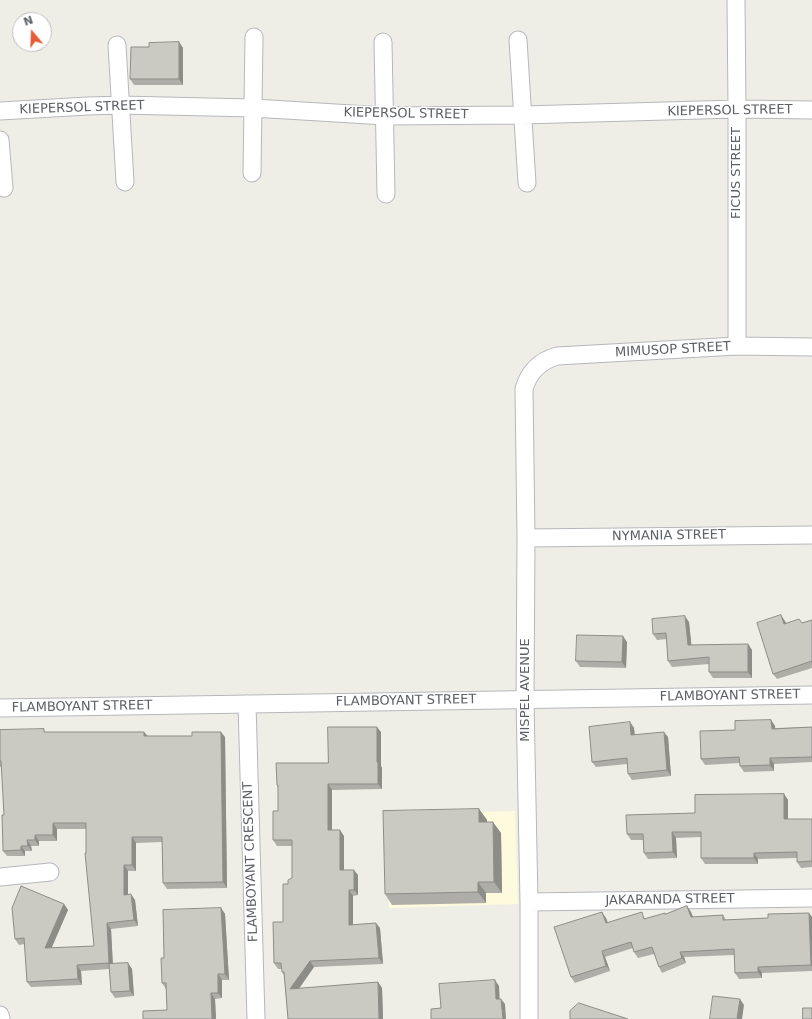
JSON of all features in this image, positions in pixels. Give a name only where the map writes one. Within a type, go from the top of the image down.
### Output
[{"type":"street","name":"FICUS STREET","points":[[736,0],[737,346]]},
{"type":"street","points":[[252,173],[254,37]]},
{"type":"street","points":[[518,40],[527,183]]},
{"type":"street","points":[[383,42],[386,194]]},
{"type":"street","points":[[117,45],[125,182]]},
{"type":"street","name":"KIEPERSOL STREET","points":[[0,111],[120,105],[253,108],[384,116],[523,115],[737,109],[812,110]]},
{"type":"street","points":[[0,140],[4,188]]},
{"type":"street","name":"MIMUSOP STREET","points":[[537,366],[549,358],[557,356],[737,346],[812,347]]},
{"type":"street","name":"MISPEL AVENUE","points":[[529,1019],[529,902],[525,700],[526,538],[524,389],[527,378],[537,366]]},
{"type":"street","name":"NYMANIA STREET","points":[[526,538],[812,535]]},
{"type":"street","name":"FLAMBOYANT STREET","points":[[0,708],[812,695]]},
{"type":"street","name":"FLAMBOYANT CRESCENT","points":[[247,704],[256,1019]]},
{"type":"street","points":[[0,877],[50,872]]},
{"type":"street","name":"JAKARANDA STREET","points":[[529,902],[812,898]]},
{"type":"street","points":[[0,1015],[1,1019]]},
{"type":"shaded area","points":[[515,811],[518,904],[389,908],[387,815]]},
{"type":"building","points":[[179,42],[179,79],[130,79],[131,47],[149,47],[149,43]]},
{"type":"building","points":[[781,615],[784,624],[799,619],[802,623],[812,620],[812,661],[773,674],[757,623]]},
{"type":"building","points":[[685,616],[688,645],[748,644],[748,672],[709,672],[709,657],[668,661],[666,633],[653,634],[652,619]]},
{"type":"building","points":[[577,635],[623,636],[622,662],[576,661]]},
{"type":"building","points":[[771,720],[772,729],[812,727],[812,757],[770,758],[770,765],[740,766],[739,757],[701,759],[700,731],[735,730],[735,721]]},
{"type":"building","points":[[630,722],[631,735],[664,732],[667,770],[628,774],[627,758],[592,762],[589,727]]},
{"type":"building","points":[[328,727],[377,727],[378,784],[328,784],[328,830],[340,830],[340,870],[354,870],[354,890],[349,890],[349,925],[376,923],[379,958],[310,961],[290,989],[378,982],[379,1019],[288,1019],[284,972],[282,972],[281,963],[274,963],[273,922],[283,922],[283,884],[288,884],[288,880],[292,878],[292,840],[273,840],[273,811],[278,811],[276,763],[328,763]]},
{"type":"building","points":[[44,729],[44,732],[144,732],[144,736],[192,736],[192,732],[221,732],[223,882],[163,883],[162,837],[132,837],[132,865],[124,865],[124,895],[131,894],[134,920],[107,923],[109,963],[77,965],[78,979],[27,982],[24,938],[15,939],[12,908],[21,886],[64,904],[45,948],[94,946],[85,853],[86,823],[53,823],[53,835],[35,835],[35,840],[27,840],[28,846],[21,846],[21,850],[3,851],[2,815],[4,815],[0,761],[0,730]]},
{"type":"building","points":[[784,794],[784,819],[812,819],[812,861],[797,862],[797,852],[754,853],[754,858],[701,858],[701,832],[672,832],[673,852],[644,853],[643,834],[627,834],[626,815],[695,813],[695,795]]},
{"type":"building","points":[[479,809],[479,822],[493,822],[494,882],[478,882],[478,892],[385,894],[383,811]]},
{"type":"building","points":[[687,906],[691,917],[723,915],[723,920],[768,918],[768,914],[809,913],[811,965],[758,967],[758,972],[735,973],[734,949],[680,952],[682,958],[659,967],[652,947],[634,952],[631,942],[602,951],[606,966],[571,977],[554,927],[602,912],[606,923],[642,912],[644,919],[665,914]]},
{"type":"building","points":[[221,908],[225,974],[218,974],[218,993],[211,993],[212,1019],[143,1019],[143,1011],[167,1010],[166,983],[162,983],[161,958],[164,958],[163,910]]},
{"type":"building","points":[[128,963],[130,991],[111,992],[109,964]]},
{"type":"building","points":[[495,980],[496,999],[501,999],[503,1019],[431,1019],[431,1009],[441,1008],[439,984]]},
{"type":"building","points":[[713,996],[740,999],[737,1019],[710,1019]]},
{"type":"building","points":[[579,1003],[628,1019],[570,1019],[570,1011]]},
{"type":"building","points":[[803,1008],[812,1008],[812,1019],[803,1019]]}]
